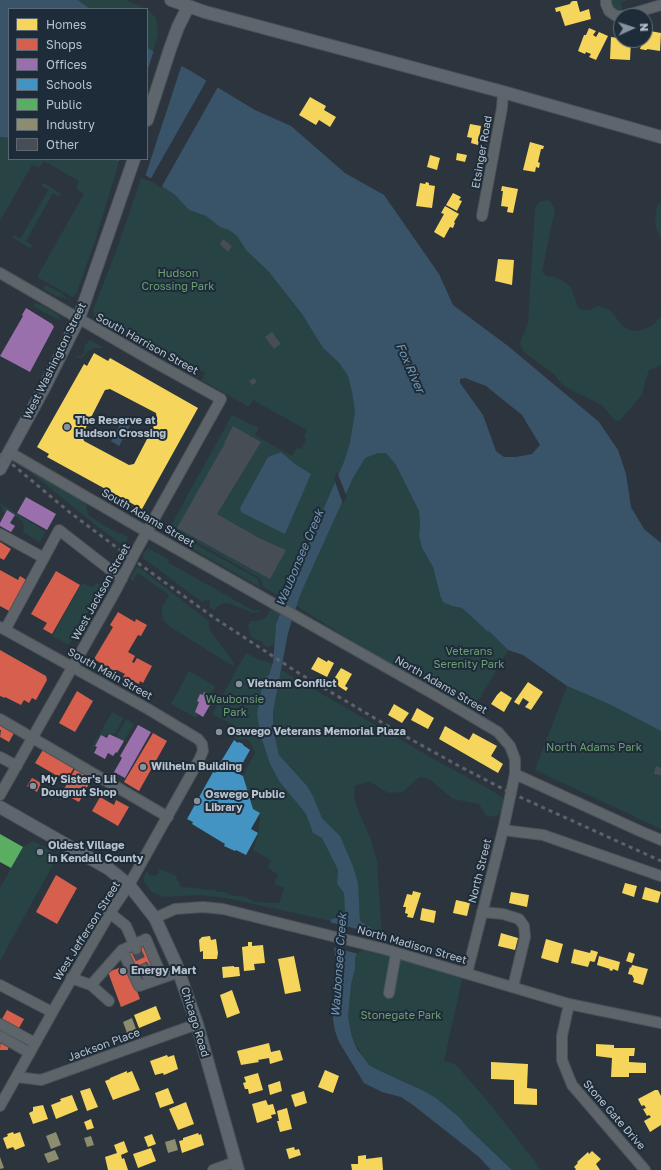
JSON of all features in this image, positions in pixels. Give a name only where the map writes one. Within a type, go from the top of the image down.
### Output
[{"type":"main road","points":[[171,0],[190,3],[661,137]]},
{"type":"main road","points":[[148,117],[170,49],[190,3]]},
{"type":"main road","name":"West Washington Street","points":[[1,465],[43,390],[79,318],[134,160]]},
{"type":"main road","name":"Chicago Road","points":[[0,807],[109,869],[129,885],[155,918],[179,972],[197,1024],[236,1166]]},
{"type":"street","points":[[606,0],[609,11],[616,16],[630,14],[661,5]]},
{"type":"street","name":"Etsinger Road","points":[[482,216],[502,108],[503,92]]},
{"type":"street","name":"South Harrison Street","points":[[0,272],[141,355],[221,399]]},
{"type":"street","name":"West Jackson Street","points":[[0,795],[122,580],[221,399]]},
{"type":"street","name":"South Adams Street","points":[[9,452],[147,532],[276,604]]},
{"type":"street","points":[[3,629],[59,530],[122,580]]},
{"type":"street","points":[[0,534],[44,558]]},
{"type":"street","name":"North Adams Street","points":[[276,604],[498,732],[510,746],[515,759],[515,774]]},
{"type":"street","name":"South Main Street","points":[[3,629],[198,739],[203,747]]},
{"type":"street","points":[[0,719],[168,817]]},
{"type":"street","name":"West Jefferson Street","points":[[0,1106],[52,1012],[110,914],[129,885],[168,817],[202,754],[203,747]]},
{"type":"street","points":[[0,757],[16,766]]},
{"type":"street","points":[[515,774],[661,840]]},
{"type":"street","name":"North Street","points":[[467,973],[503,830],[515,774]]},
{"type":"street","points":[[503,830],[543,835],[661,876]]},
{"type":"street","name":"North Madison Street","points":[[155,918],[175,909],[203,907],[223,909],[384,949],[569,1004],[661,1023]]},
{"type":"street","points":[[482,912],[503,914],[519,919],[524,926],[526,937],[513,987]]},
{"type":"street","points":[[110,914],[126,926],[135,947]]},
{"type":"street","points":[[91,985],[122,950],[135,947],[146,940],[162,977]]},
{"type":"street","points":[[122,950],[139,986],[179,972]]},
{"type":"street","points":[[388,993],[396,953]]},
{"type":"street","points":[[144,969],[150,982]]},
{"type":"street","points":[[72,978],[91,985],[109,1001]]},
{"type":"street","points":[[0,985],[52,1012]]},
{"type":"street","name":"Stone Gate Drive","points":[[569,1004],[562,1036],[562,1060],[572,1085],[645,1170]]},
{"type":"street","points":[[0,1024],[31,1050]]},
{"type":"street","name":"Jackson Place","points":[[17,1077],[41,1080],[197,1024]]},
{"type":"street","points":[[0,1030],[31,1050]]},
{"type":"street","points":[[0,1036],[31,1050]]},
{"type":"street","points":[[0,1043],[31,1050]]},
{"type":"street","points":[[214,1170],[236,1166]]},
{"type":"green space","points":[[78,0],[127,0],[144,8],[89,8]]},
{"type":"green space","points":[[611,0],[629,0],[621,2],[622,8],[613,7]]},
{"type":"green space","points":[[148,10],[156,18],[158,34],[153,52],[148,49]]},
{"type":"green space","points":[[0,137],[8,138],[8,160],[115,160],[119,162],[95,241],[77,292],[73,297],[37,277],[84,194],[76,189],[79,181],[44,161],[39,168],[32,165],[0,221]]},
{"type":"green space","name":"Hudson Crossing Park","points":[[141,178],[157,183],[175,195],[189,210],[206,216],[220,227],[229,230],[237,236],[246,250],[269,272],[302,314],[323,348],[339,364],[348,376],[355,412],[396,465],[419,511],[419,536],[422,548],[433,567],[440,595],[452,606],[462,608],[508,650],[473,710],[360,646],[263,587],[260,578],[170,527],[232,415],[259,428],[255,435],[292,456],[297,448],[301,449],[306,439],[304,436],[307,430],[253,400],[249,406],[247,406],[203,381],[202,380],[205,373],[146,341],[143,346],[141,346],[98,322],[94,318],[93,310],[118,246]],"holes":[[[281,452],[295,464],[268,457]]]},
{"type":"green space","points":[[44,183],[61,194],[59,196],[53,193],[26,241],[32,245],[32,247],[29,248],[12,237],[14,235],[21,238],[48,190],[42,186]]},
{"type":"green space","points":[[549,200],[555,209],[542,272],[547,276],[552,276],[567,283],[571,288],[578,307],[582,310],[588,310],[599,306],[606,308],[613,313],[622,326],[632,331],[643,330],[653,325],[661,316],[661,365],[649,370],[642,395],[619,421],[615,420],[602,405],[567,388],[554,374],[524,352],[521,347],[520,343],[528,323],[535,207],[539,202]]},
{"type":"green space","points":[[661,203],[661,238],[656,229],[655,222],[656,210],[658,205]]},
{"type":"green space","points":[[45,285],[61,293],[67,299],[56,296],[43,289]]},
{"type":"green space","points":[[35,303],[40,304],[57,314],[60,317],[59,320],[33,306]]},
{"type":"green space","points":[[90,340],[104,348],[95,348],[89,350],[83,357],[76,357],[76,355],[81,356],[84,353],[85,345]]},
{"type":"green space","points":[[20,465],[25,466],[85,501],[89,516],[119,534],[121,533],[128,537],[124,549],[121,544]]},
{"type":"green space","points":[[0,503],[46,532],[40,542],[23,532],[24,526],[22,521],[15,515],[7,510],[4,514]]},
{"type":"green space","points":[[169,529],[258,579],[261,588],[166,534]]},
{"type":"green space","points":[[148,548],[168,559],[169,563],[254,611],[259,610],[261,612],[253,613],[225,603],[214,610],[209,607],[210,601],[206,599],[202,602],[143,558],[143,554]]},
{"type":"green space","points":[[137,566],[209,621],[209,628],[211,632],[234,663],[233,666],[169,626],[163,620],[162,607],[169,595],[138,573],[134,578],[134,582],[131,580],[130,578]]},
{"type":"green space","points":[[82,583],[92,587],[97,583],[103,586],[69,645],[52,636]]},
{"type":"green space","points":[[272,608],[280,613],[276,624],[274,644],[267,647],[261,641],[254,639],[250,635],[248,625],[251,621],[257,621],[266,617]]},
{"type":"green space","name":"Waubonsie Park","points":[[246,653],[259,660],[272,664],[269,675],[264,678],[257,714],[260,734],[270,764],[279,781],[306,814],[313,833],[322,838],[338,870],[337,884],[344,893],[345,912],[343,917],[331,919],[331,921],[226,898],[199,895],[164,897],[152,892],[144,882],[146,871],[150,875],[154,876],[159,873],[159,869],[175,875],[181,887],[207,890],[215,889],[216,892],[224,892],[230,895],[246,897],[255,902],[279,903],[284,888],[274,884],[278,875],[267,867],[271,861],[253,850],[258,836],[260,813],[253,809],[243,776],[255,753],[250,741],[246,739],[235,739],[235,726],[212,714]]},
{"type":"green space","points":[[281,670],[503,798],[504,803],[502,810],[498,815],[490,817],[486,815],[479,804],[453,799],[429,779],[422,777],[419,777],[403,792],[388,793],[369,781],[355,786],[354,796],[359,813],[371,839],[377,861],[382,935],[375,934],[374,930],[360,921],[358,883],[353,866],[340,836],[322,818],[313,796],[279,755],[273,728],[273,712]]},
{"type":"green space","points":[[189,671],[215,686],[210,696],[204,693],[203,695],[200,694],[195,712],[198,714],[196,718],[171,704]]},
{"type":"green space","name":"North Adams Park","points":[[567,686],[609,704],[661,731],[661,829],[535,770]]},
{"type":"green space","points":[[112,712],[124,718],[115,734],[108,733],[105,737],[101,735],[91,752],[90,751]]},
{"type":"green space","points":[[126,719],[134,724],[124,741],[116,737]]},
{"type":"green space","points":[[33,841],[51,851],[56,859],[0,961],[0,888],[23,847]]},
{"type":"green space","name":"Stonegate Park","points":[[362,948],[463,975],[444,1061],[455,1064],[486,1099],[534,1160],[540,1170],[512,1170],[469,1129],[459,1117],[436,1098],[369,1065],[352,1037],[348,1017],[351,985],[355,969],[355,958],[357,951]]},
{"type":"water","points":[[0,0],[78,0],[89,8],[8,8],[8,138],[0,137]]},
{"type":"water","points":[[148,49],[189,70],[255,110],[291,126],[345,173],[384,195],[439,274],[453,305],[508,346],[599,422],[618,450],[626,474],[631,507],[644,529],[661,543],[661,731],[609,704],[567,686],[523,655],[508,650],[462,608],[443,602],[433,567],[422,548],[419,536],[419,511],[396,465],[386,453],[378,453],[365,458],[353,478],[300,595],[288,633],[273,712],[273,728],[279,755],[307,786],[322,818],[340,836],[353,866],[358,883],[360,921],[374,930],[375,934],[371,944],[358,951],[355,958],[355,969],[351,985],[348,1017],[352,1037],[357,1049],[369,1065],[436,1098],[459,1117],[469,1129],[512,1170],[491,1170],[479,1157],[413,1105],[401,1097],[382,1092],[364,1083],[339,1042],[333,1020],[336,961],[330,924],[331,919],[343,917],[345,912],[344,893],[337,884],[338,870],[322,838],[313,833],[306,814],[279,781],[270,764],[260,734],[257,714],[264,678],[269,675],[273,662],[276,624],[295,574],[344,462],[350,443],[355,412],[348,376],[339,363],[323,348],[302,314],[269,272],[246,250],[237,236],[229,230],[220,227],[206,216],[189,210],[175,195],[141,172],[115,160],[148,160]],"holes":[[[465,378],[486,386],[522,415],[540,445],[532,454],[516,457],[504,457],[496,451],[483,415],[460,383],[460,379]]]},
{"type":"water","points":[[122,421],[130,426],[119,446],[111,441]]},
{"type":"water","points":[[281,452],[295,464],[311,474],[285,534],[241,512],[240,508],[268,457]]},
{"type":"pier","points":[[154,50],[182,64],[145,177],[118,163],[119,160],[148,160],[148,69]]},
{"type":"pier","points":[[208,78],[219,85],[161,188],[150,180]]},
{"type":"pier","points":[[337,472],[347,497],[343,504],[334,479]]},
{"type":"pier","points":[[329,922],[377,934],[373,946],[359,952],[359,954],[332,947]]},
{"type":"building: Homes","points":[[573,1],[577,1],[580,12],[589,9],[591,19],[565,26],[560,11],[556,12],[555,8],[570,4]]},
{"type":"building: Homes","points":[[589,28],[596,31],[593,35],[596,37],[599,32],[608,36],[596,60],[589,57],[591,54],[586,52],[585,54],[578,51],[584,35],[586,35]]},
{"type":"building: Homes","points":[[653,32],[661,33],[660,51],[640,49],[653,48]]},
{"type":"building: Homes","points":[[611,37],[613,37],[613,48],[631,48],[630,60],[610,59]]},
{"type":"building: Homes","points":[[310,97],[326,106],[324,110],[336,117],[330,127],[319,120],[316,125],[299,115]]},
{"type":"building: Homes","points":[[470,124],[481,126],[478,145],[471,143],[472,138],[467,137]]},
{"type":"building: Homes","points":[[530,142],[544,146],[543,149],[541,149],[538,162],[540,163],[539,168],[536,167],[535,172],[523,170]]},
{"type":"building: Homes","points":[[457,153],[467,155],[465,162],[456,160]]},
{"type":"building: Homes","points":[[430,155],[440,158],[437,170],[427,167]]},
{"type":"building: Homes","points":[[426,182],[429,183],[429,185],[435,186],[432,208],[416,206],[420,183],[425,184]]},
{"type":"building: Homes","points":[[502,186],[518,189],[513,213],[507,212],[508,207],[501,206],[503,191],[501,191]]},
{"type":"building: Homes","points":[[453,193],[461,197],[459,200],[462,201],[457,211],[446,205]]},
{"type":"building: Homes","points":[[445,206],[459,214],[454,222],[453,228],[450,227],[444,238],[434,232],[444,214],[441,213]]},
{"type":"building: Homes","points":[[498,259],[514,260],[512,285],[495,281]]},
{"type":"building: Homes","name":"The Reserve at Hudson Crossing","points":[[94,353],[108,361],[110,358],[198,408],[142,509],[47,457],[49,454],[37,447],[84,364],[87,366]],"holes":[[[110,389],[156,413],[157,420],[134,464],[129,465],[84,441],[82,435],[105,390]]]},
{"type":"building: Homes","points":[[318,657],[327,662],[328,660],[334,663],[327,677],[311,669]]},
{"type":"building: Homes","points":[[341,668],[352,674],[345,686],[348,688],[346,691],[332,682]]},
{"type":"building: Homes","points":[[528,682],[543,692],[531,710],[525,707],[529,702],[523,698],[519,705],[514,702]]},
{"type":"building: Homes","points":[[501,691],[512,698],[504,712],[491,704]]},
{"type":"building: Homes","points":[[394,704],[409,713],[402,723],[388,715]]},
{"type":"building: Homes","points":[[417,708],[434,718],[428,729],[411,720]]},
{"type":"building: Homes","points":[[445,726],[469,740],[473,733],[497,746],[491,756],[503,764],[498,773],[439,739]]},
{"type":"building: Homes","points":[[625,883],[637,886],[634,897],[622,893]]},
{"type":"building: Homes","points":[[645,887],[661,892],[658,903],[642,899]]},
{"type":"building: Homes","points":[[413,891],[421,893],[413,918],[407,917],[408,914],[405,913],[406,907],[403,907],[407,894],[412,895]]},
{"type":"building: Homes","points":[[511,892],[529,895],[527,907],[509,903]]},
{"type":"building: Homes","points":[[456,900],[470,903],[467,916],[453,913]]},
{"type":"building: Homes","points":[[422,908],[436,911],[434,923],[420,920]]},
{"type":"building: Homes","points":[[501,933],[518,938],[515,950],[498,946]]},
{"type":"building: Homes","points":[[210,936],[211,940],[216,939],[218,953],[217,959],[203,959],[203,951],[200,952],[199,940],[202,937]]},
{"type":"building: Homes","points":[[546,939],[563,944],[558,963],[541,958]]},
{"type":"building: Homes","points":[[248,942],[252,942],[252,946],[263,945],[265,963],[254,964],[255,970],[244,971],[242,947],[248,946]]},
{"type":"building: Homes","points":[[574,949],[590,953],[591,950],[598,952],[595,961],[590,961],[588,967],[571,963]]},
{"type":"building: Homes","points":[[629,952],[635,954],[632,963],[626,961]]},
{"type":"building: Homes","points":[[294,956],[301,991],[285,994],[278,959]]},
{"type":"building: Homes","points":[[599,956],[620,962],[618,971],[613,969],[612,971],[597,965]]},
{"type":"building: Homes","points":[[632,965],[648,969],[643,985],[633,982],[634,979],[632,975],[628,974]]},
{"type":"building: Homes","points":[[222,967],[239,967],[240,976],[223,978]]},
{"type":"building: Homes","points":[[232,990],[240,1013],[227,1018],[220,995]]},
{"type":"building: Homes","points":[[156,1006],[161,1019],[139,1028],[134,1015]]},
{"type":"building: Homes","points":[[269,1043],[271,1052],[280,1050],[283,1060],[270,1064],[269,1058],[258,1060],[259,1062],[241,1065],[237,1051]]},
{"type":"building: Homes","points":[[596,1044],[614,1045],[614,1048],[635,1048],[634,1056],[629,1056],[629,1062],[646,1063],[646,1073],[629,1073],[629,1077],[611,1077],[612,1058],[596,1056]]},
{"type":"building: Homes","points":[[167,1055],[168,1057],[174,1055],[178,1069],[164,1075],[163,1073],[155,1075],[150,1061]]},
{"type":"building: Homes","points":[[491,1062],[528,1064],[527,1088],[537,1089],[537,1105],[514,1104],[514,1080],[491,1079]]},
{"type":"building: Homes","points":[[325,1070],[339,1076],[333,1093],[318,1087]]},
{"type":"building: Homes","points":[[127,1071],[127,1073],[132,1071],[140,1090],[113,1100],[105,1081]]},
{"type":"building: Homes","points":[[258,1073],[263,1090],[249,1094],[248,1089],[245,1089],[243,1083],[246,1082],[244,1077]]},
{"type":"building: Homes","points":[[280,1081],[282,1091],[270,1095],[268,1085]]},
{"type":"building: Homes","points":[[90,1088],[98,1107],[87,1111],[80,1091]]},
{"type":"building: Homes","points":[[168,1088],[174,1103],[160,1108],[155,1093]]},
{"type":"building: Homes","points":[[655,1090],[658,1090],[661,1096],[661,1125],[650,1132],[644,1121],[651,1117],[649,1115],[647,1116],[643,1109],[646,1108],[644,1105],[641,1105],[638,1099]]},
{"type":"building: Homes","points":[[304,1091],[307,1103],[295,1107],[291,1095]]},
{"type":"building: Homes","points":[[72,1095],[78,1110],[56,1119],[51,1105],[61,1101],[60,1099]]},
{"type":"building: Homes","points":[[266,1100],[268,1105],[273,1104],[276,1114],[271,1115],[272,1118],[257,1123],[252,1104]]},
{"type":"building: Homes","points":[[186,1102],[194,1124],[178,1130],[169,1109]]},
{"type":"building: Homes","points":[[43,1105],[48,1119],[33,1124],[29,1113],[33,1111],[33,1107]]},
{"type":"building: Homes","points":[[287,1108],[292,1129],[280,1132],[277,1121],[279,1121],[277,1111]]},
{"type":"building: Homes","points":[[91,1119],[94,1128],[87,1130],[84,1122]]},
{"type":"building: Homes","points":[[13,1132],[14,1134],[20,1132],[25,1146],[15,1150],[13,1147],[7,1149],[3,1138],[8,1136],[7,1134]]},
{"type":"building: Homes","points":[[198,1133],[199,1135],[201,1134],[204,1145],[182,1153],[179,1141],[183,1140],[183,1138]]},
{"type":"building: Homes","points":[[152,1134],[156,1144],[148,1147],[144,1137]]},
{"type":"building: Homes","points":[[124,1141],[128,1152],[121,1155],[122,1159],[124,1158],[128,1170],[108,1170],[105,1157],[117,1153],[114,1145]]},
{"type":"building: Homes","points":[[294,1147],[295,1150],[299,1149],[301,1155],[289,1159],[286,1149]]},
{"type":"building: Homes","points":[[151,1148],[156,1161],[138,1168],[133,1154]]},
{"type":"building: Homes","points":[[592,1151],[601,1159],[596,1164],[600,1170],[575,1170],[576,1169],[574,1167],[578,1163],[577,1162],[588,1152],[589,1154]]},
{"type":"building: Homes","points":[[366,1155],[366,1159],[382,1157],[383,1170],[352,1170],[351,1164],[358,1164],[358,1156]]},
{"type":"building: Shops","points":[[0,542],[11,549],[4,560],[0,558]]},
{"type":"building: Shops","points":[[0,570],[18,580],[20,576],[28,581],[11,612],[0,606]]},
{"type":"building: Shops","points":[[56,571],[80,585],[52,634],[43,629],[47,623],[31,614]]},
{"type":"building: Shops","points":[[118,612],[135,622],[136,619],[147,625],[141,636],[138,635],[128,652],[135,656],[132,662],[134,663],[137,658],[152,666],[143,683],[140,681],[139,684],[133,681],[132,682],[123,677],[125,674],[117,670],[116,672],[94,659],[113,627],[110,625]]},
{"type":"building: Shops","points":[[0,650],[46,676],[47,680],[36,700],[32,698],[29,703],[24,700],[21,705],[0,696]]},
{"type":"building: Shops","points":[[77,691],[93,701],[75,732],[59,723]]},
{"type":"building: Shops","points":[[0,722],[14,733],[9,742],[0,737]]},
{"type":"building: Shops","name":"Wilhelm Building","points":[[153,733],[167,741],[139,791],[124,782]]},
{"type":"building: Shops","points":[[44,748],[75,766],[66,781],[35,763]]},
{"type":"building: Shops","points":[[75,769],[92,778],[79,802],[62,793]]},
{"type":"building: Shops","points":[[32,778],[41,783],[37,792],[27,786]]},
{"type":"building: Shops","points":[[100,797],[114,805],[116,800],[129,807],[118,826],[92,811]]},
{"type":"building: Shops","points":[[56,875],[77,888],[57,924],[36,912]]},
{"type":"building: Shops","points":[[147,945],[155,964],[135,973],[127,954]]},
{"type":"building: Shops","points":[[127,965],[140,999],[121,1007],[108,972]]},
{"type":"building: Shops","points":[[7,1010],[24,1019],[19,1028],[10,1024],[8,1050],[0,1050],[2,1019]]},
{"type":"building: Offices","points":[[26,308],[52,324],[54,327],[30,372],[0,356]]},
{"type":"building: Offices","points":[[26,497],[56,514],[47,530],[17,513]]},
{"type":"building: Offices","points":[[7,510],[15,515],[10,523],[15,526],[11,532],[0,526],[0,523]]},
{"type":"building: Offices","points":[[204,692],[214,698],[203,717],[195,712],[200,694],[203,695]]},
{"type":"building: Offices","points":[[138,725],[151,732],[125,778],[114,772],[122,758],[120,756]]},
{"type":"building: Offices","points":[[109,734],[124,741],[117,753],[116,752],[113,756],[108,753],[105,759],[94,753],[97,747],[95,746],[101,735],[107,738]]},
{"type":"building: Schools","points":[[234,740],[243,744],[250,750],[237,773],[243,776],[253,809],[260,813],[251,829],[258,833],[246,855],[224,846],[225,844],[192,824],[193,822],[187,819],[213,772],[215,773],[216,771],[214,770],[218,762],[220,763]]},
{"type":"building: Public","points":[[0,834],[23,847],[11,868],[0,862]]},
{"type":"building: Industry","points":[[132,1018],[136,1029],[127,1033],[123,1022]]},
{"type":"building: Industry","points":[[56,1132],[61,1145],[51,1149],[46,1136]]},
{"type":"building: Industry","points":[[91,1136],[94,1145],[87,1147],[84,1138]]},
{"type":"building: Industry","points":[[175,1139],[178,1150],[168,1153],[165,1142]]},
{"type":"building: Industry","points":[[55,1150],[59,1159],[48,1163],[44,1154]]},
{"type":"building: Industry","points":[[0,1157],[4,1168],[0,1169]]},
{"type":"building: Other","points":[[223,239],[232,246],[228,252],[220,244]]},
{"type":"building: Other","points":[[272,332],[281,344],[274,349],[265,337]]},
{"type":"building: Other","points":[[254,378],[257,382],[252,385],[249,381]]},
{"type":"building: Other","points":[[233,426],[261,442],[217,514],[259,538],[286,550],[270,579],[177,528]]},
{"type":"building: Other","points":[[656,766],[661,768],[661,775],[654,774]]},
{"type":"tunnel","points":[[136,950],[145,969]]},
{"type":"railway","points":[[0,454],[68,511],[124,553],[213,617],[297,672],[403,735],[459,766],[511,793],[661,861]]},
{"type":"place","name":"The Reserve at Hudson Crossing","points":[[67,427]]},
{"type":"place","name":"Vietnam Conflict","points":[[239,684]]},
{"type":"place","name":"Oswego Veterans Memorial Plaza","points":[[219,732]]},
{"type":"place","name":"Wilhelm Building","points":[[143,767]]},
{"type":"place","name":"My Sister's Lil Dougnut Shop","points":[[33,786]]},
{"type":"place","name":"Oswego Public Library","points":[[197,801]]},
{"type":"place","name":"Oldest Village in Kendall County","points":[[40,852]]},
{"type":"place","name":"Energy Mart","points":[[123,971]]},
{"type":"water label","name":"Fox River","points":[[410,368]]},
{"type":"water label","name":"Waubonsee Creek","points":[[300,558]]},
{"type":"water label","name":"Waubonsee Creek","points":[[339,965]]},
{"type":"park label","name":"Veterans Serenity Park","points":[[469,658]]}]
